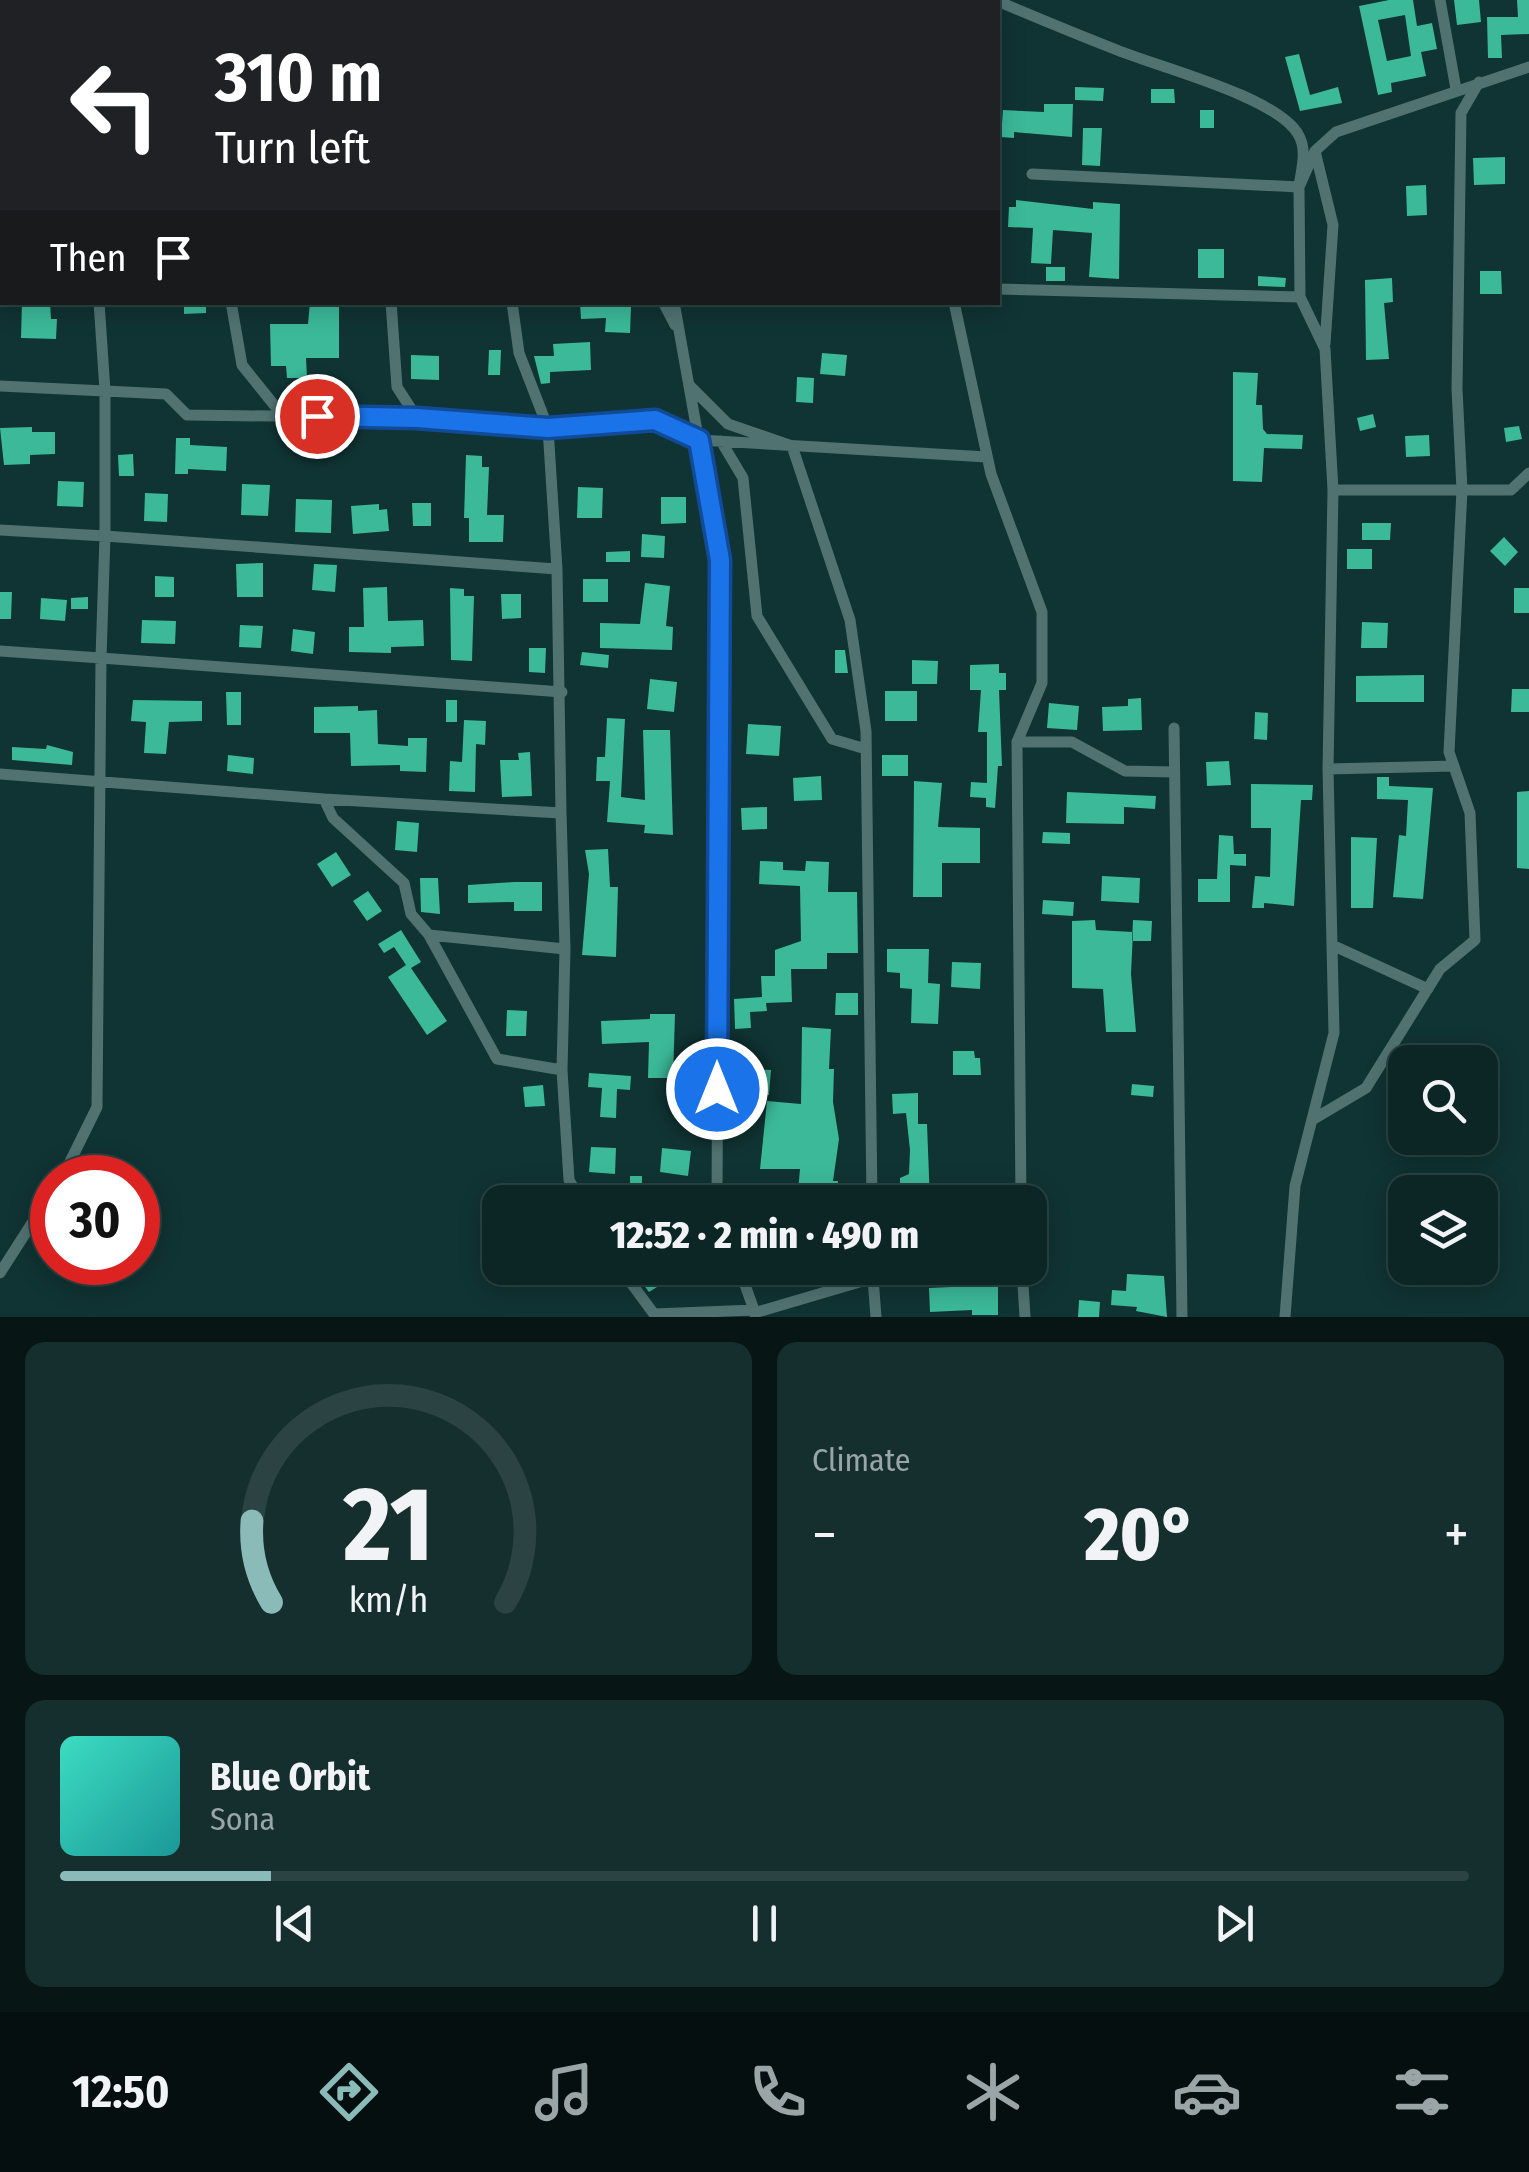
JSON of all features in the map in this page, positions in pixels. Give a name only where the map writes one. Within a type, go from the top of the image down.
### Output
[{"type":"street","points":[[1440,0],[1456,89]]},
{"type":"street","points":[[1000,2],[1121,52],[1196,76],[1281,117],[1298,133],[1304,152],[1299,186],[1300,297],[1324,349]]},
{"type":"street","points":[[1299,186],[1315,151],[1336,132],[1529,67]]},
{"type":"street","points":[[1312,1120],[1366,1088],[1440,969],[1475,940],[1470,814],[1450,752],[1462,490],[1456,389],[1461,113],[1478,82]]},
{"type":"street","points":[[1285,1317],[1294,1186],[1334,1034],[1328,769],[1333,490],[1324,349],[1333,225],[1315,151]]},
{"type":"street","points":[[1032,174],[1299,186]]},
{"type":"street","points":[[1000,289],[1300,297]]},
{"type":"street","points":[[73,1155],[97,1107],[105,536],[105,391],[98,305]]},
{"type":"street","points":[[232,305],[242,365],[283,416]]},
{"type":"street","points":[[392,305],[397,387],[417,418]]},
{"type":"street","points":[[512,305],[519,353],[548,428],[562,692],[562,1070],[571,1185]]},
{"type":"street","points":[[664,305],[680,337]]},
{"type":"street","points":[[675,305],[720,560],[717,1185]]},
{"type":"street","points":[[955,305],[987,457],[1042,612],[1042,682],[1017,742],[1021,1185]]},
{"type":"street","points":[[689,385],[728,424],[792,446]]},
{"type":"street","points":[[0,386],[166,394],[187,415],[417,418],[548,428],[655,420],[699,440],[987,457]]},
{"type":"street","points":[[721,441],[744,478],[758,616],[832,739],[866,749]]},
{"type":"street","points":[[792,446],[850,620],[866,749],[872,1185]]},
{"type":"street","points":[[1333,490],[1510,490],[1529,473]]},
{"type":"street","points":[[0,530],[557,570]]},
{"type":"street","points":[[0,651],[562,692]]},
{"type":"street","points":[[1174,728],[1182,1317]]},
{"type":"street","points":[[1017,742],[1072,742],[1125,771],[1174,772]]},
{"type":"street","points":[[1328,769],[1454,766]]},
{"type":"street","points":[[0,774],[561,813]]},
{"type":"street","points":[[324,799],[333,818],[404,883],[411,914],[429,935],[496,1058],[562,1070]]},
{"type":"street","points":[[429,935],[565,949]]},
{"type":"street","points":[[1332,945],[1428,988]]},
{"type":"street","points":[[0,1273],[30,1226]]},
{"type":"street","points":[[633,1285],[654,1314],[754,1314],[838,1285]]},
{"type":"street","points":[[745,1285],[754,1314]]},
{"type":"street","points":[[874,1285],[876,1317]]},
{"type":"street","points":[[1023,1285],[1026,1317]]},
{"type":"building","points":[[1413,0],[1417,26],[1432,23],[1437,49],[1421,52],[1426,76],[1391,83],[1392,92],[1378,95],[1359,6]],"holes":[[[1405,15],[1411,56],[1387,61],[1378,20]]]},
{"type":"building","points":[[1454,0],[1479,0],[1481,22],[1457,25]]},
{"type":"building","points":[[1517,0],[1529,0],[1529,34],[1501,35],[1502,58],[1488,58],[1487,17],[1518,17]]},
{"type":"building","points":[[1299,54],[1310,95],[1338,87],[1342,103],[1300,111],[1285,57]]},
{"type":"building","points":[[1075,87],[1104,88],[1103,101],[1075,100]]},
{"type":"building","points":[[1151,89],[1174,89],[1175,103],[1151,103]]},
{"type":"building","points":[[1044,104],[1073,104],[1072,137],[1014,132],[1014,138],[1001,137],[1003,110],[1044,112]]},
{"type":"building","points":[[1200,110],[1214,110],[1214,128],[1200,128]]},
{"type":"building","points":[[1083,128],[1102,128],[1100,166],[1082,165]]},
{"type":"building","points":[[1505,157],[1505,184],[1474,185],[1473,158]]},
{"type":"building","points":[[1426,185],[1427,215],[1407,216],[1406,186]]},
{"type":"building","points":[[1016,200],[1093,209],[1093,202],[1120,204],[1119,279],[1089,277],[1092,233],[1053,230],[1051,264],[1031,263],[1033,228],[1008,227],[1009,207],[1016,207]]},
{"type":"building","points":[[1198,249],[1224,249],[1224,278],[1198,278]]},
{"type":"building","points":[[1046,267],[1065,267],[1065,281],[1046,281]]},
{"type":"building","points":[[1480,271],[1501,271],[1502,294],[1480,294]]},
{"type":"building","points":[[1258,276],[1286,278],[1285,287],[1258,286]]},
{"type":"building","points":[[1392,278],[1393,302],[1384,303],[1389,359],[1366,360],[1365,280]]},
{"type":"building","points":[[22,305],[50,305],[51,319],[57,319],[56,339],[21,338]]},
{"type":"building","points":[[184,305],[206,305],[206,313],[184,314]]},
{"type":"building","points":[[310,305],[339,305],[339,358],[306,358],[307,378],[287,378],[286,366],[271,366],[270,324],[308,324]]},
{"type":"building","points":[[580,305],[631,307],[630,333],[605,332],[606,318],[581,319]]},
{"type":"building","points":[[590,342],[591,370],[550,372],[550,383],[541,384],[534,356],[554,356],[553,344]]},
{"type":"building","points":[[489,350],[501,350],[500,375],[488,375]]},
{"type":"building","points":[[822,353],[847,355],[845,376],[820,374]]},
{"type":"building","points":[[411,355],[439,356],[439,380],[411,379]]},
{"type":"building","points":[[1233,372],[1258,373],[1256,405],[1262,405],[1263,429],[1267,434],[1303,435],[1302,449],[1264,448],[1262,482],[1233,481]]},
{"type":"building","points":[[797,377],[814,378],[813,403],[796,402]]},
{"type":"building","points":[[1373,414],[1376,427],[1360,431],[1357,418]]},
{"type":"building","points":[[1519,426],[1522,439],[1506,442],[1504,428]]},
{"type":"building","points":[[32,427],[32,432],[55,432],[55,454],[30,455],[30,464],[4,465],[0,428]]},
{"type":"building","points":[[1429,435],[1430,456],[1406,457],[1405,436]]},
{"type":"building","points":[[176,438],[190,438],[190,445],[227,447],[226,471],[188,469],[188,474],[175,474]]},
{"type":"building","points":[[133,454],[134,476],[119,476],[118,455]]},
{"type":"building","points":[[466,455],[482,456],[482,467],[489,467],[487,515],[504,515],[503,542],[469,542],[469,518],[464,518]]},
{"type":"building","points":[[58,481],[84,482],[83,507],[57,506]]},
{"type":"building","points":[[242,484],[270,485],[268,516],[241,515]]},
{"type":"building","points":[[578,487],[603,488],[602,518],[577,518]]},
{"type":"building","points":[[145,493],[168,494],[167,522],[144,521]]},
{"type":"building","points":[[661,497],[686,497],[686,523],[661,524]]},
{"type":"building","points":[[296,499],[332,500],[331,533],[295,532]]},
{"type":"building","points":[[412,503],[431,503],[431,526],[413,526]]},
{"type":"building","points":[[379,504],[379,510],[387,509],[389,531],[353,534],[351,506]]},
{"type":"building","points":[[1362,523],[1391,523],[1390,540],[1362,540]]},
{"type":"building","points":[[642,534],[665,536],[664,558],[641,557]]},
{"type":"building","points":[[1504,537],[1518,552],[1505,566],[1490,551]]},
{"type":"building","points":[[1347,549],[1372,549],[1372,569],[1347,569]]},
{"type":"building","points":[[630,551],[630,562],[606,562],[606,552]]},
{"type":"building","points":[[263,563],[263,597],[237,597],[236,564]]},
{"type":"building","points":[[314,564],[337,565],[335,592],[312,590]]},
{"type":"building","points":[[155,576],[174,577],[174,597],[155,597]]},
{"type":"building","points":[[583,579],[608,579],[608,602],[583,602]]},
{"type":"building","points":[[645,583],[670,586],[666,626],[673,627],[672,650],[600,648],[600,623],[640,624]]},
{"type":"building","points":[[387,587],[388,621],[423,620],[424,646],[391,647],[391,653],[349,652],[349,627],[364,627],[363,588]]},
{"type":"building","points":[[450,588],[464,589],[464,596],[474,596],[472,661],[451,660]]},
{"type":"building","points":[[1514,588],[1529,588],[1529,613],[1514,613]]},
{"type":"building","points":[[0,592],[12,592],[11,619],[0,619]]},
{"type":"building","points":[[501,594],[521,594],[521,618],[502,619]]},
{"type":"building","points":[[88,597],[88,609],[71,609],[71,598]]},
{"type":"building","points":[[41,598],[67,600],[65,621],[40,619]]},
{"type":"building","points":[[142,620],[176,621],[175,644],[141,643]]},
{"type":"building","points":[[1362,622],[1388,623],[1387,648],[1361,648]]},
{"type":"building","points":[[240,625],[263,626],[261,648],[239,647]]},
{"type":"building","points":[[293,629],[315,632],[313,654],[291,651]]},
{"type":"building","points":[[529,648],[546,648],[545,673],[529,672]]},
{"type":"building","points":[[835,650],[845,650],[848,673],[835,673]]},
{"type":"building","points":[[582,652],[609,655],[608,668],[580,665]]},
{"type":"building","points":[[912,660],[938,661],[937,684],[912,684]]},
{"type":"building","points":[[999,664],[999,673],[1006,673],[1006,690],[999,690],[1002,766],[998,766],[995,808],[986,807],[986,798],[970,797],[971,782],[987,783],[987,732],[978,732],[981,690],[970,690],[970,665]]},
{"type":"building","points":[[1424,675],[1424,702],[1356,702],[1356,676]]},
{"type":"building","points":[[650,679],[677,682],[674,712],[647,709]]},
{"type":"building","points":[[1512,689],[1529,689],[1529,712],[1511,712]]},
{"type":"building","points":[[885,691],[917,691],[917,721],[885,721]]},
{"type":"building","points":[[226,692],[241,692],[241,725],[227,725]]},
{"type":"building","points":[[1141,698],[1142,730],[1103,731],[1102,707],[1128,706],[1128,699]]},
{"type":"building","points":[[133,700],[202,701],[202,721],[169,722],[166,754],[144,753],[146,722],[131,721]]},
{"type":"building","points":[[446,700],[457,700],[457,722],[446,722]]},
{"type":"building","points":[[1049,703],[1079,706],[1077,730],[1047,728]]},
{"type":"building","points":[[358,706],[358,711],[377,710],[378,744],[408,746],[408,738],[427,738],[426,772],[400,771],[400,765],[351,766],[350,733],[314,733],[314,707]]},
{"type":"building","points":[[1255,712],[1268,713],[1267,740],[1254,739]]},
{"type":"building","points":[[607,718],[625,719],[621,797],[645,800],[643,730],[670,730],[673,835],[644,833],[645,825],[607,822],[610,781],[596,781],[597,757],[605,757]]},
{"type":"building","points":[[464,720],[486,721],[485,745],[476,744],[475,792],[449,791],[450,761],[462,762]]},
{"type":"building","points":[[748,724],[781,726],[779,756],[746,754]]},
{"type":"building","points":[[47,745],[73,752],[72,765],[12,760],[12,747],[46,749]]},
{"type":"building","points":[[530,752],[532,796],[502,797],[500,760],[519,760],[518,753]]},
{"type":"building","points":[[228,755],[254,758],[253,774],[227,771]]},
{"type":"building","points":[[882,755],[908,755],[908,776],[882,776]]},
{"type":"building","points":[[1229,761],[1231,785],[1207,786],[1206,762]]},
{"type":"building","points":[[821,776],[822,800],[794,801],[793,778]]},
{"type":"building","points":[[1377,777],[1389,777],[1389,786],[1433,788],[1423,899],[1393,897],[1399,835],[1406,836],[1408,800],[1377,799]]},
{"type":"building","points":[[914,781],[942,783],[938,827],[980,828],[980,863],[942,863],[942,897],[913,897]]},
{"type":"building","points":[[1251,784],[1313,785],[1312,800],[1301,800],[1294,906],[1264,903],[1264,908],[1252,908],[1255,876],[1270,877],[1271,828],[1251,828]]},
{"type":"building","points":[[1529,791],[1529,869],[1517,868],[1517,792]]},
{"type":"building","points":[[1067,792],[1156,796],[1155,809],[1124,807],[1124,824],[1066,823]]},
{"type":"building","points":[[767,807],[767,829],[742,830],[741,808]]},
{"type":"building","points":[[397,821],[419,823],[417,852],[395,850]]},
{"type":"building","points":[[1043,832],[1070,833],[1070,844],[1042,843]]},
{"type":"building","points":[[1219,835],[1233,836],[1234,854],[1246,854],[1246,866],[1230,865],[1230,902],[1198,902],[1198,879],[1217,879]]},
{"type":"building","points":[[1351,837],[1377,838],[1373,908],[1351,908]]},
{"type":"building","points":[[608,849],[610,887],[618,887],[616,957],[582,955],[589,874],[585,850]]},
{"type":"building","points":[[336,852],[351,875],[332,887],[317,864]]},
{"type":"building","points":[[760,861],[783,862],[783,870],[805,871],[806,861],[829,862],[828,892],[857,892],[858,953],[827,953],[827,969],[791,969],[792,1002],[766,1003],[767,1011],[750,1012],[751,1028],[735,1029],[734,999],[762,997],[761,976],[775,976],[775,950],[801,941],[800,886],[759,884]]},
{"type":"building","points":[[1102,876],[1140,878],[1139,903],[1101,901]]},
{"type":"building","points":[[420,878],[438,878],[440,914],[421,912]]},
{"type":"building","points":[[542,882],[542,911],[514,911],[514,902],[468,903],[468,885]]},
{"type":"building","points":[[368,891],[382,911],[367,921],[353,901]]},
{"type":"building","points":[[1043,900],[1074,902],[1073,916],[1042,914]]},
{"type":"building","points":[[1095,920],[1096,930],[1133,932],[1131,974],[1136,1032],[1106,1032],[1103,989],[1072,988],[1072,921]]},
{"type":"building","points":[[1133,920],[1152,921],[1151,941],[1132,941]]},
{"type":"building","points":[[401,930],[421,962],[411,968],[447,1021],[427,1035],[388,977],[406,965],[394,947],[384,953],[378,944]]},
{"type":"building","points":[[887,949],[929,949],[928,983],[940,984],[938,1024],[911,1023],[912,989],[900,988],[900,973],[887,972]]},
{"type":"building","points":[[952,962],[981,963],[980,989],[951,987]]},
{"type":"building","points":[[836,993],[858,993],[858,1015],[835,1015]]},
{"type":"building","points":[[507,1010],[527,1011],[526,1036],[506,1036]]},
{"type":"building","points":[[650,1014],[675,1014],[673,1078],[648,1078],[649,1042],[602,1044],[601,1021],[650,1019]]},
{"type":"building","points":[[802,1027],[831,1029],[829,1069],[834,1069],[833,1102],[839,1139],[833,1181],[838,1181],[838,1185],[799,1185],[800,1169],[760,1169],[767,1101],[801,1104]]},
{"type":"building","points":[[953,1051],[974,1051],[975,1058],[980,1058],[981,1075],[953,1075]]},
{"type":"building","points":[[740,1068],[771,1070],[769,1095],[739,1093]]},
{"type":"building","points":[[589,1073],[631,1076],[630,1090],[617,1089],[616,1118],[600,1117],[602,1088],[588,1087]]},
{"type":"building","points":[[1132,1084],[1154,1086],[1153,1097],[1131,1095]]},
{"type":"building","points":[[543,1085],[545,1106],[525,1107],[523,1087]]},
{"type":"building","points":[[918,1093],[918,1124],[927,1124],[929,1185],[900,1185],[900,1178],[909,1174],[910,1150],[906,1113],[893,1114],[892,1094]]},
{"type":"building","points":[[591,1147],[616,1148],[615,1174],[589,1172]]},
{"type":"building","points":[[662,1148],[691,1151],[688,1176],[660,1172]]},
{"type":"building","points":[[630,1176],[642,1176],[642,1185],[630,1185]]},
{"type":"building","points":[[1127,1274],[1164,1276],[1167,1317],[1136,1311],[1137,1307],[1111,1305],[1112,1290],[1126,1291]]},
{"type":"building","points":[[998,1285],[998,1315],[972,1315],[972,1310],[930,1312],[929,1288]]},
{"type":"building","points":[[1079,1300],[1100,1302],[1099,1317],[1078,1317]]},
{"type":"route","points":[[317,416],[417,418],[548,428],[655,420],[699,440],[720,560],[717,1089]]}]
